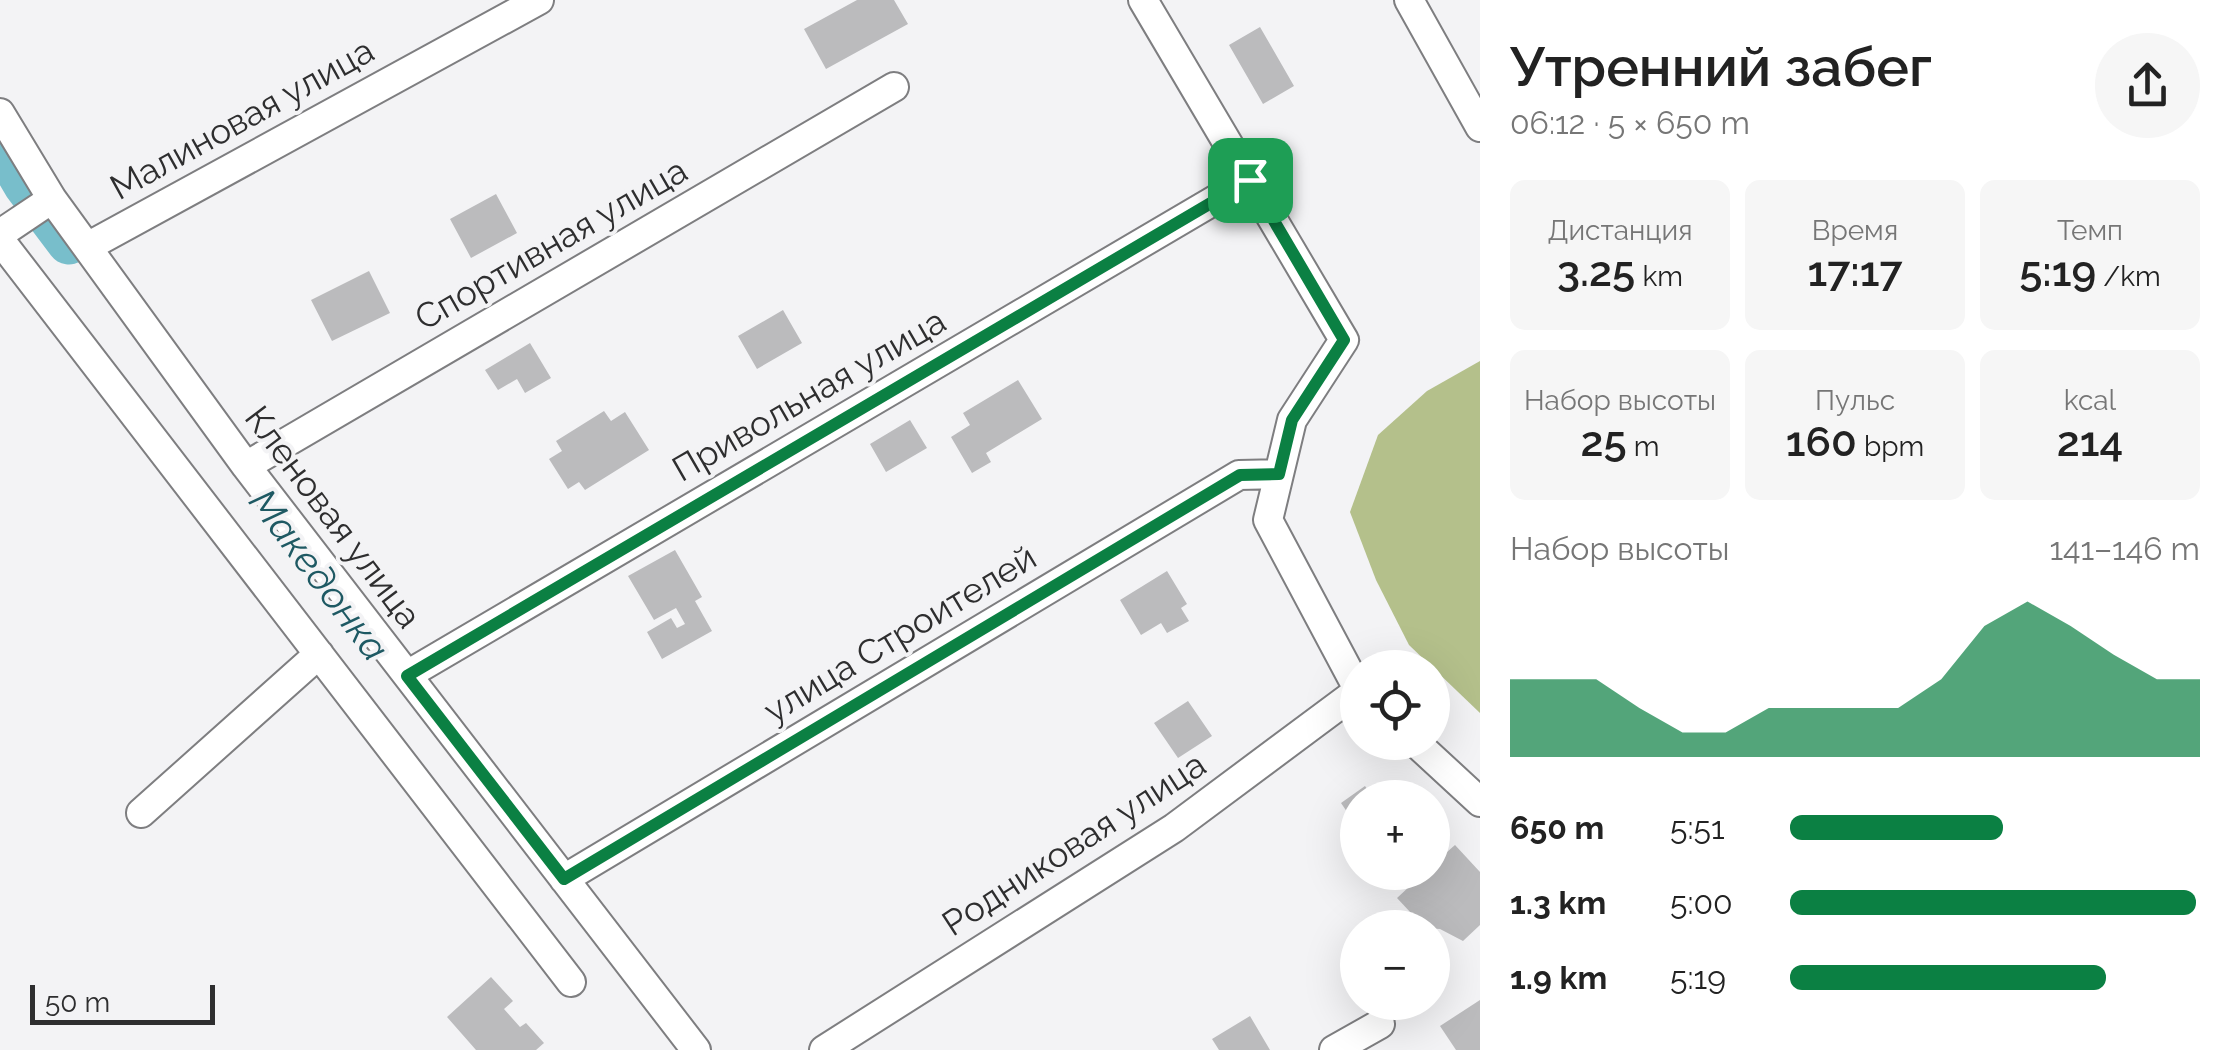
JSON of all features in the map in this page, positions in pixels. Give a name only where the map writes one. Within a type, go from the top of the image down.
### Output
[{"type":"street","name":"Малиновая улица","points":[[87,247],[539,0]]},
{"type":"street","points":[[1143,0],[1344,340],[1292,420],[1268,520],[1340,656]]},
{"type":"street","points":[[1408,0],[1480,127]]},
{"type":"street","name":"Спортивная улица","points":[[246,466],[894,87]]},
{"type":"street","name":"Кленовая улица","points":[[0,113],[52,199],[246,466],[696,1050]]},
{"type":"street","name":"Привольная улица","points":[[407,676],[1250,180]]},
{"type":"street","points":[[52,199],[0,237],[571,982]]},
{"type":"street","name":"улица Строителей","points":[[564,879],[1240,475],[1279,474]]},
{"type":"street","points":[[141,813],[319,654]]},
{"type":"street","name":"Родниковая улица","points":[[824,1050],[1174,828],[1340,704]]},
{"type":"street","points":[[1434,760],[1480,802]]},
{"type":"street","points":[[1334,1050],[1380,1024]]},
{"type":"green space","points":[[1480,361],[1480,713],[1450,684],[1450,650],[1414,650],[1409,645],[1376,580],[1350,512],[1378,435],[1427,391]]},
{"type":"building","points":[[857,0],[894,0],[908,24],[826,69],[804,29]]},
{"type":"building","points":[[1260,27],[1294,86],[1263,104],[1229,45]]},
{"type":"building","points":[[496,194],[517,233],[471,258],[450,219]]},
{"type":"building","points":[[369,271],[390,313],[332,341],[311,300]]},
{"type":"building","points":[[783,310],[802,343],[757,369],[738,336]]},
{"type":"building","points":[[530,343],[551,378],[525,393],[517,379],[498,390],[485,370]]},
{"type":"building","points":[[1018,380],[1042,419],[986,453],[991,462],[972,473],[951,437],[970,425],[963,413]]},
{"type":"building","points":[[604,411],[611,421],[625,412],[649,450],[585,490],[579,482],[568,489],[549,459],[562,451],[556,441]]},
{"type":"building","points":[[910,420],[927,448],[886,472],[870,444]]},
{"type":"building","points":[[675,550],[702,597],[695,601],[712,631],[662,659],[647,632],[671,618],[677,628],[685,624],[676,608],[654,620],[628,576]]},
{"type":"building","points":[[1167,571],[1187,604],[1181,608],[1189,621],[1167,633],[1161,623],[1141,635],[1120,600]]},
{"type":"building","points":[[1188,701],[1212,736],[1178,758],[1154,723]]},
{"type":"building","points":[[1455,845],[1480,872],[1480,925],[1463,941],[1450,934],[1450,910],[1408,910],[1397,898],[1406,890],[1450,890],[1450,849]]},
{"type":"building","points":[[491,977],[513,1001],[504,1009],[520,1027],[526,1023],[544,1043],[536,1050],[476,1050],[447,1017]]},
{"type":"building","points":[[1480,1000],[1480,1050],[1456,1050],[1440,1026]]},
{"type":"building","points":[[1250,1016],[1270,1050],[1219,1050],[1212,1039]]},
{"type":"waterway","name":"Македонка","points":[[0,141],[26,185],[69,242]]},
{"type":"route","points":[[1250,180],[1344,340],[1292,420],[1279,474],[1240,475],[564,879],[407,676],[1250,180]]}]
